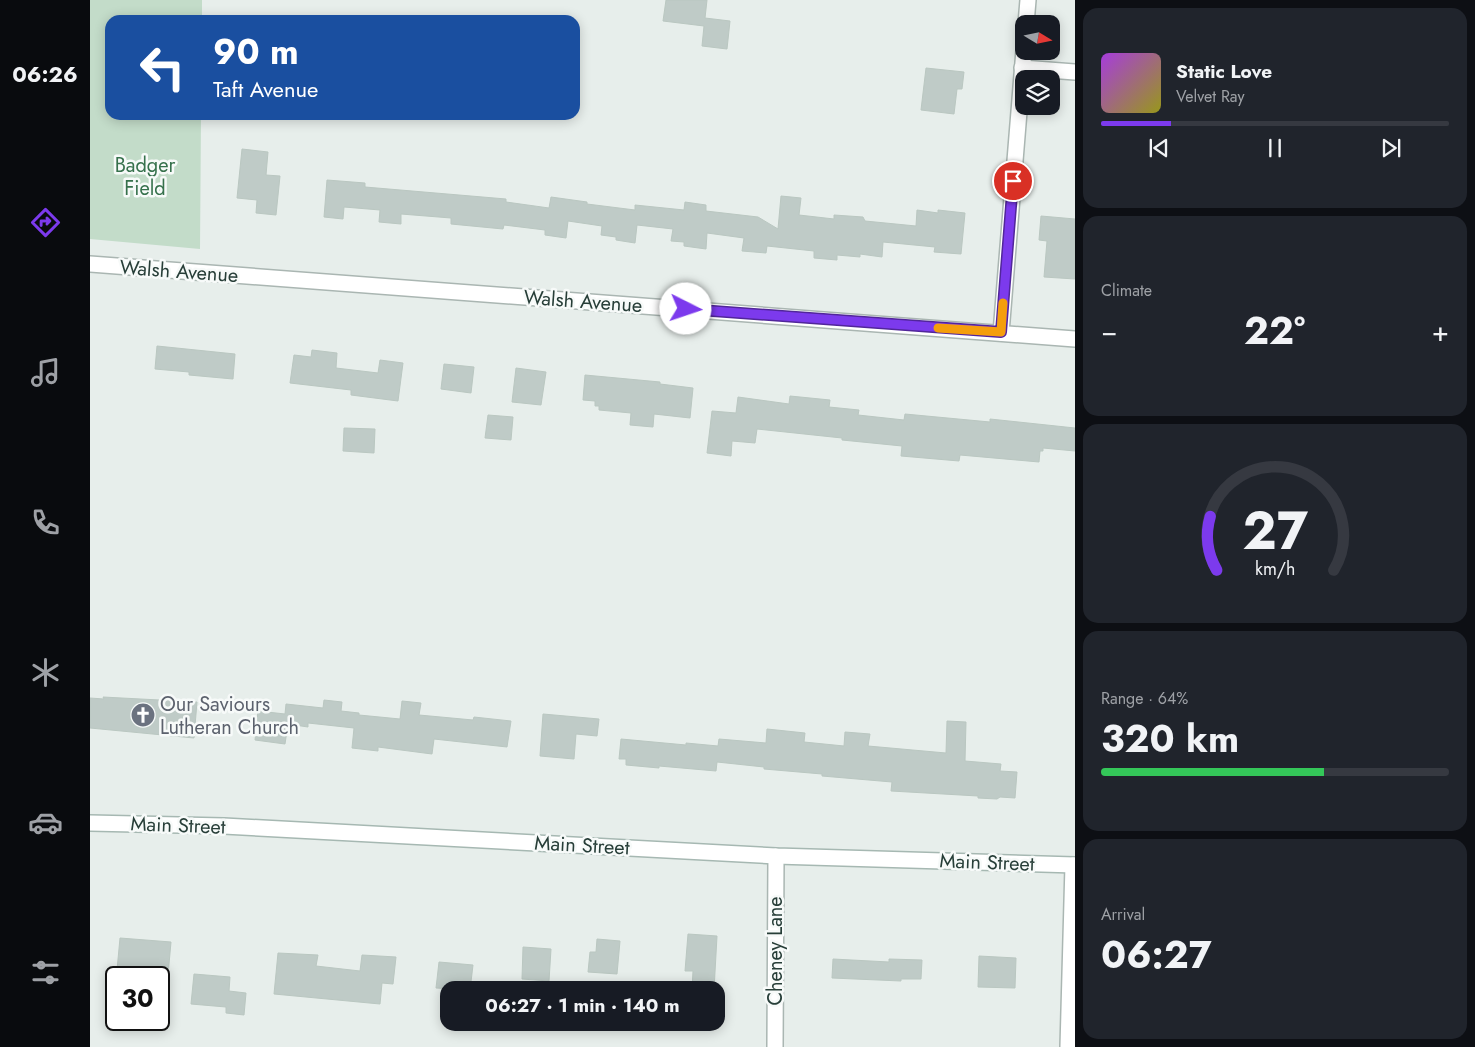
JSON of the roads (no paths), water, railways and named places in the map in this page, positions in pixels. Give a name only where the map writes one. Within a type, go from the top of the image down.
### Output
[{"type":"street","points":[[1027,15],[1028,0]]},
{"type":"street","points":[[1001,332],[1023,60]]},
{"type":"street","points":[[1022,68],[1075,72]]},
{"type":"street","name":"Walsh Avenue","points":[[90,264],[1075,339]]},
{"type":"street","name":"Main Street","points":[[90,823],[224,826],[776,856],[1074,865]]},
{"type":"street","name":"Cheney Lane","points":[[775,1047],[776,856]]},
{"type":"street","points":[[1068,1047],[1074,865]]},
{"type":"place","name":"Our Saviours Lutheran Church","points":[[143,715]]},
{"type":"park label","name":"Badger Field","points":[[145,176]]}]
